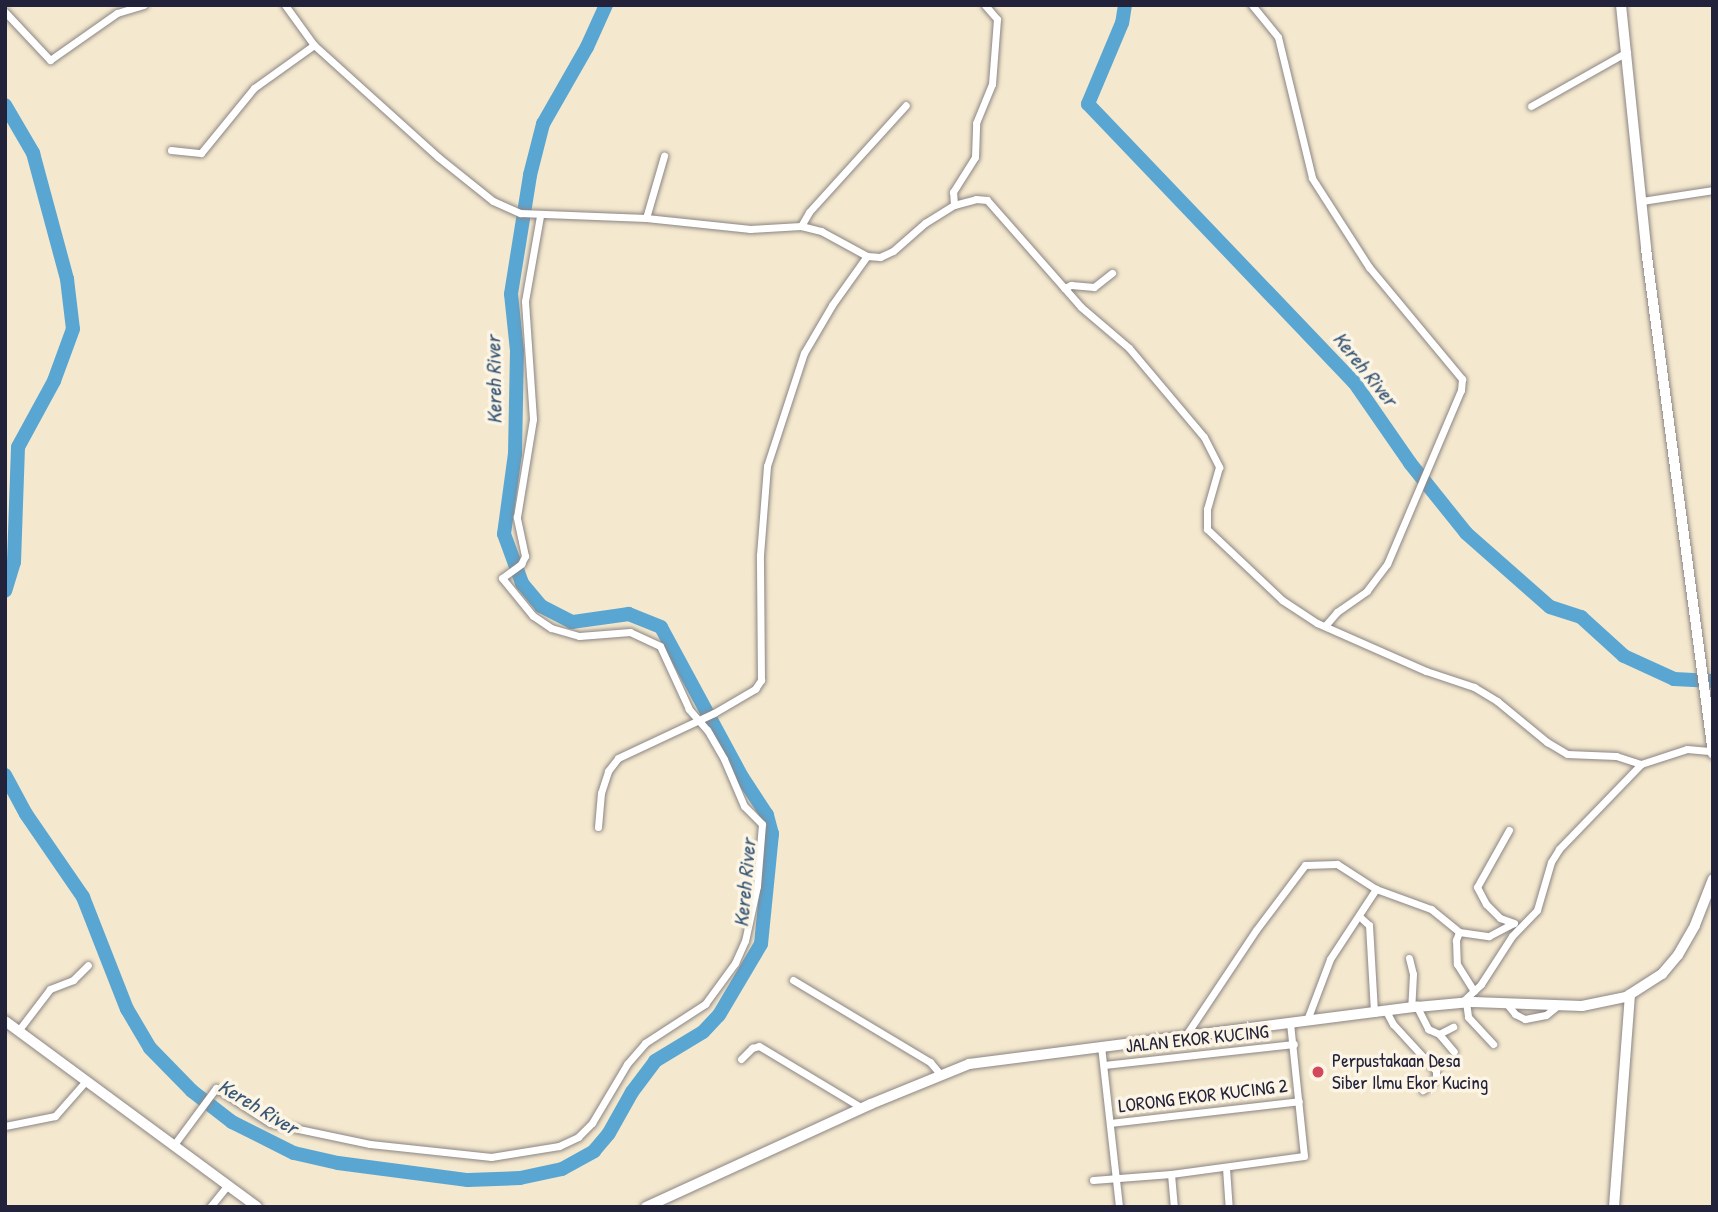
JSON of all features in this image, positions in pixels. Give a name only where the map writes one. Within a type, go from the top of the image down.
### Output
[{"type":"street","points":[[5,12],[50,60],[117,13],[144,5]]},
{"type":"street","points":[[285,5],[314,46],[455,172],[493,201],[520,213],[540,216],[646,218],[750,229],[801,226],[821,231],[867,256],[886,255],[925,223],[954,205],[976,199],[988,200],[1064,288],[1129,348],[1188,416],[1213,450],[1219,467],[1205,516],[1211,536],[1282,600],[1325,626],[1409,664],[1474,687],[1516,715],[1562,752],[1576,756],[1616,755],[1641,764]]},
{"type":"street","points":[[954,205],[953,192],[975,157],[976,123],[992,84],[997,19],[985,5]]},
{"type":"street","points":[[1252,5],[1278,37],[1312,178],[1369,267],[1462,377],[1461,390],[1383,571],[1367,591],[1337,612],[1325,626]]},
{"type":"street","points":[[1464,1002],[1527,919],[1537,910],[1552,859],[1559,849],[1641,764],[1687,749],[1712,753],[1709,702],[1700,672],[1642,201],[1622,5]]},
{"type":"street","points":[[171,149],[201,153],[254,88],[314,46]]},
{"type":"street","points":[[1531,106],[1627,52]]},
{"type":"street","points":[[801,226],[809,212],[906,105]]},
{"type":"street","points":[[646,218],[664,156]]},
{"type":"street","points":[[1642,201],[1713,190]]},
{"type":"street","points":[[173,1147],[216,1088],[270,1123],[285,1128],[420,1150],[506,1156],[559,1146],[578,1137],[592,1123],[627,1064],[645,1043],[693,1013],[714,994],[735,963],[750,926],[757,886],[762,824],[744,806],[724,759],[702,720],[689,709],[666,658],[654,642],[630,632],[579,636],[551,628],[533,616],[502,578],[521,564],[525,553],[517,517],[533,419],[525,301],[540,216]]},
{"type":"street","points":[[598,827],[601,793],[616,760],[702,720],[755,689],[762,676],[760,555],[767,467],[804,353],[832,305],[867,256]]},
{"type":"street","points":[[1064,288],[1071,285],[1094,287],[1112,273]]},
{"type":"street","points":[[1509,830],[1477,887],[1486,904],[1500,918],[1513,923]]},
{"type":"street","points":[[1186,1035],[1302,867],[1314,862],[1337,864],[1376,889],[1431,909],[1459,932],[1489,936],[1527,919]]},
{"type":"street","points":[[646,1207],[940,1074],[980,1062],[1414,1007],[1464,1002],[1582,1006],[1630,995],[1661,974],[1678,955],[1695,925],[1713,878]]},
{"type":"street","points":[[1307,1020],[1327,965],[1376,889]]},
{"type":"street","points":[[1360,917],[1369,925],[1374,1013]]},
{"type":"street","points":[[1459,932],[1456,940],[1458,970],[1474,991]]},
{"type":"street","points":[[1409,958],[1413,974],[1414,1007],[1428,1029],[1439,1034],[1454,1052]]},
{"type":"street","points":[[18,1031],[50,989],[73,980],[88,965]]},
{"type":"street","points":[[793,981],[930,1062],[940,1074]]},
{"type":"street","points":[[1614,1207],[1630,995]]},
{"type":"street","points":[[1464,1002],[1468,1017],[1493,1044]]},
{"type":"street","points":[[1386,1012],[1393,1024],[1436,1071],[1436,1078],[1423,1090]]},
{"type":"street","points":[[5,1021],[257,1207]]},
{"type":"street","points":[[1093,1180],[1226,1168],[1304,1156],[1290,1022]]},
{"type":"street","points":[[1439,1034],[1453,1027]]},
{"type":"street","name":"JALAN EKOR KUCING","points":[[1104,1065],[1294,1044]]},
{"type":"street","points":[[1101,1045],[1119,1207]]},
{"type":"street","points":[[741,1059],[759,1046],[862,1108]]},
{"type":"street","points":[[5,1126],[55,1116],[85,1082]]},
{"type":"street","name":"LORONG EKOR KUCING 2","points":[[1110,1123],[1299,1101]]},
{"type":"street","points":[[1226,1168],[1229,1207]]},
{"type":"street","points":[[1171,1174],[1174,1207]]},
{"type":"street","points":[[211,1207],[227,1186]]},
{"type":"waterway","name":"Kereh River","points":[[5,775],[26,814],[83,897],[127,1009],[150,1048],[192,1091],[232,1122],[294,1153],[338,1163],[468,1180],[520,1178],[562,1169],[594,1151],[609,1133],[632,1092],[655,1061],[703,1032],[719,1015],[761,944],[772,834],[767,815],[742,777],[661,627],[629,614],[572,622],[541,606],[522,583],[504,534],[515,454],[517,351],[511,294],[530,175],[543,124],[587,47],[606,5]]},
{"type":"waterway","name":"Kereh River","points":[[1125,5],[1122,23],[1088,104],[1354,382],[1410,463],[1466,533],[1550,607],[1581,617],[1624,656],[1674,679],[1713,681]]},
{"type":"waterway","name":"Kereh River","points":[[5,105],[33,153],[67,279],[73,329],[54,381],[18,447],[14,562],[5,591]]},
{"type":"place","name":"Perpustakaan Desa Siber Ilmu Ekor Kucing","points":[[1318,1072]]}]
